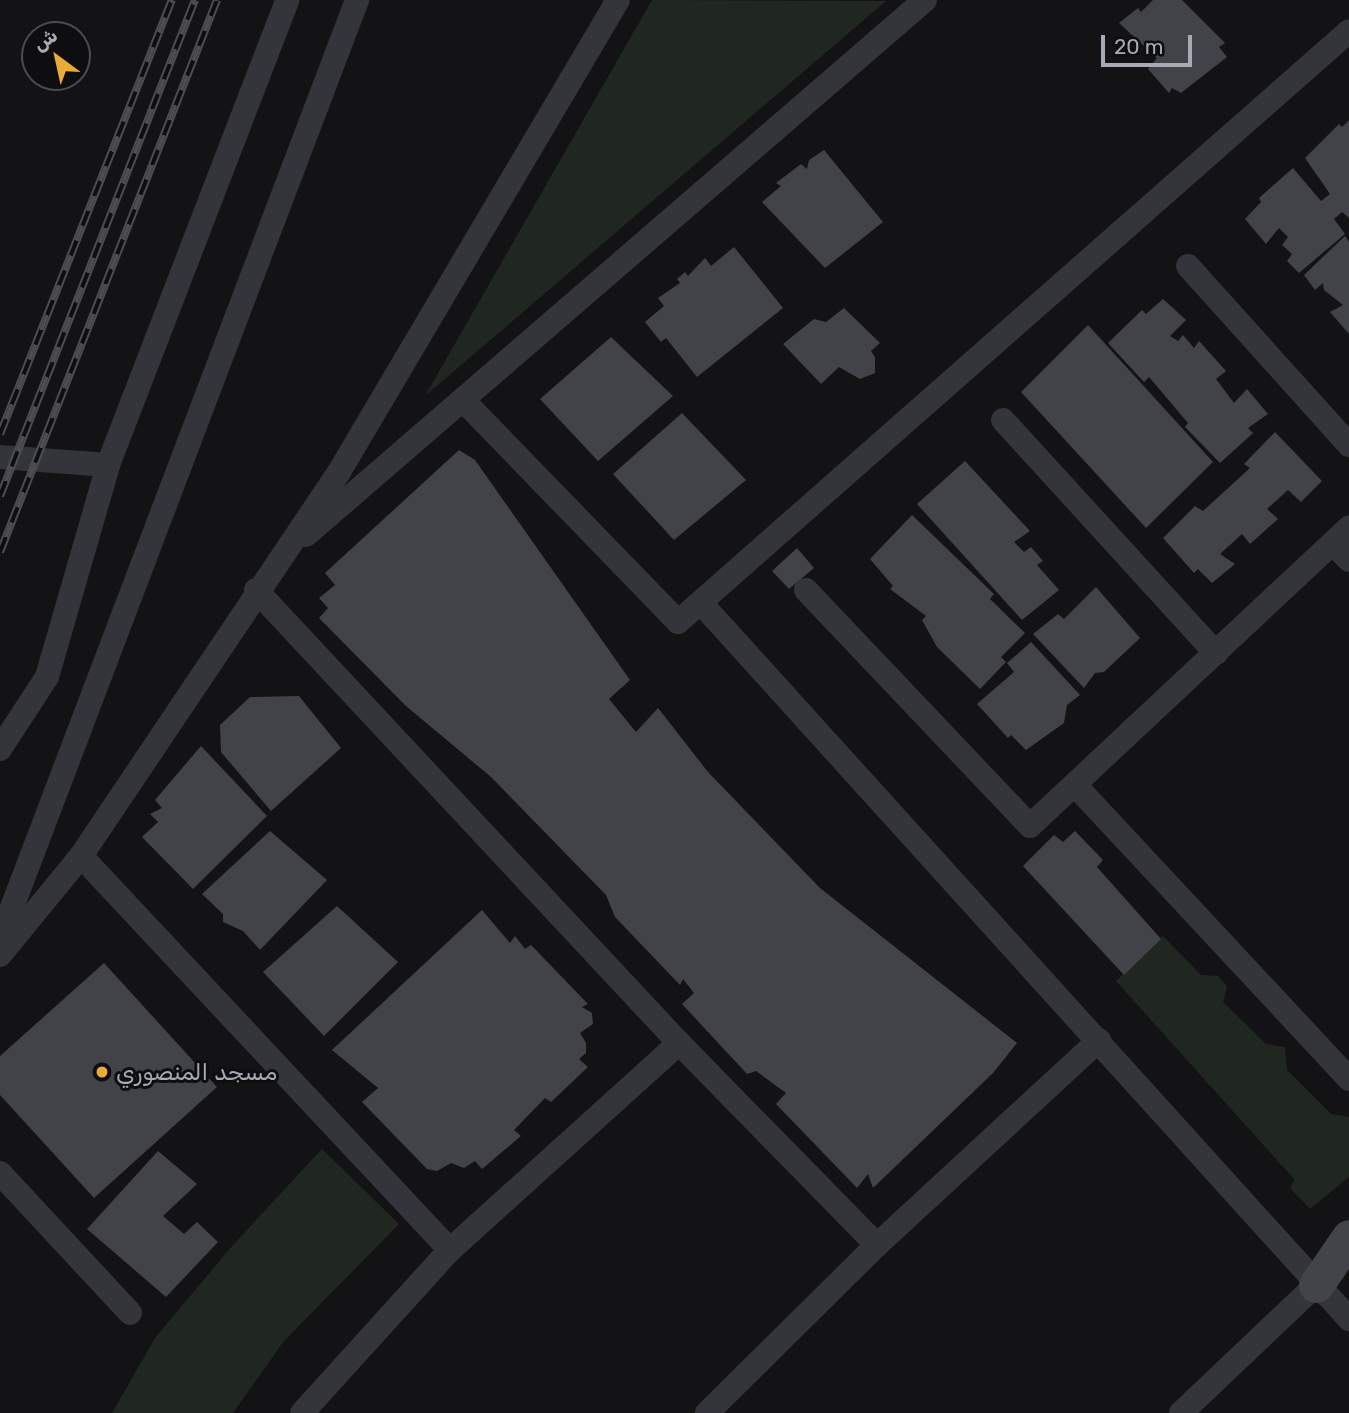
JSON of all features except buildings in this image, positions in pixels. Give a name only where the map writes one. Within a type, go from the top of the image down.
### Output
[{"type":"street","points":[[0,750],[47,677],[108,465],[287,0]]},
{"type":"street","points":[[0,939],[357,0]]},
{"type":"street","points":[[0,955],[81,856],[257,590],[339,472],[618,0]]},
{"type":"street","points":[[280,556],[463,400],[911,4]]},
{"type":"street","points":[[463,400],[678,622],[1349,32]]},
{"type":"street","points":[[1188,266],[1349,445]]},
{"type":"street","points":[[1003,421],[1216,653]]},
{"type":"street","points":[[0,457],[108,465]]},
{"type":"street","points":[[806,590],[1030,826],[1216,653],[1344,543]]},
{"type":"street","points":[[257,590],[679,1043],[877,1245]]},
{"type":"street","points":[[701,603],[1349,1319]]},
{"type":"street","points":[[1075,785],[1349,1079]]},
{"type":"street","points":[[81,856],[450,1250]]},
{"type":"street","points":[[707,1413],[877,1245],[1099,1040]]},
{"type":"street","points":[[302,1413],[450,1250],[679,1043]]},
{"type":"street","points":[[0,1173],[130,1313]]},
{"type":"street","points":[[1181,1413],[1316,1284],[1349,1237]]},
{"type":"street","points":[[1316,1284],[1349,1272]]},
{"type":"shaded area","points":[[652,0],[886,1],[425,396]]},
{"type":"shaded area","points":[[1163,936],[1201,975],[1218,976],[1227,986],[1223,1002],[1266,1044],[1285,1047],[1287,1070],[1331,1114],[1349,1117],[1349,1177],[1310,1209],[1290,1188],[1295,1180],[1116,981]]},
{"type":"shaded area","points":[[322,1149],[399,1224],[284,1341],[233,1413],[112,1413],[155,1338],[233,1245]]},
{"type":"railway","points":[[0,434],[172,0]]},
{"type":"railway","points":[[0,496],[195,0]]},
{"type":"railway","points":[[0,552],[217,0]]},
{"type":"place","name":"مسجد المنصوري","points":[[102,1072]]}]
